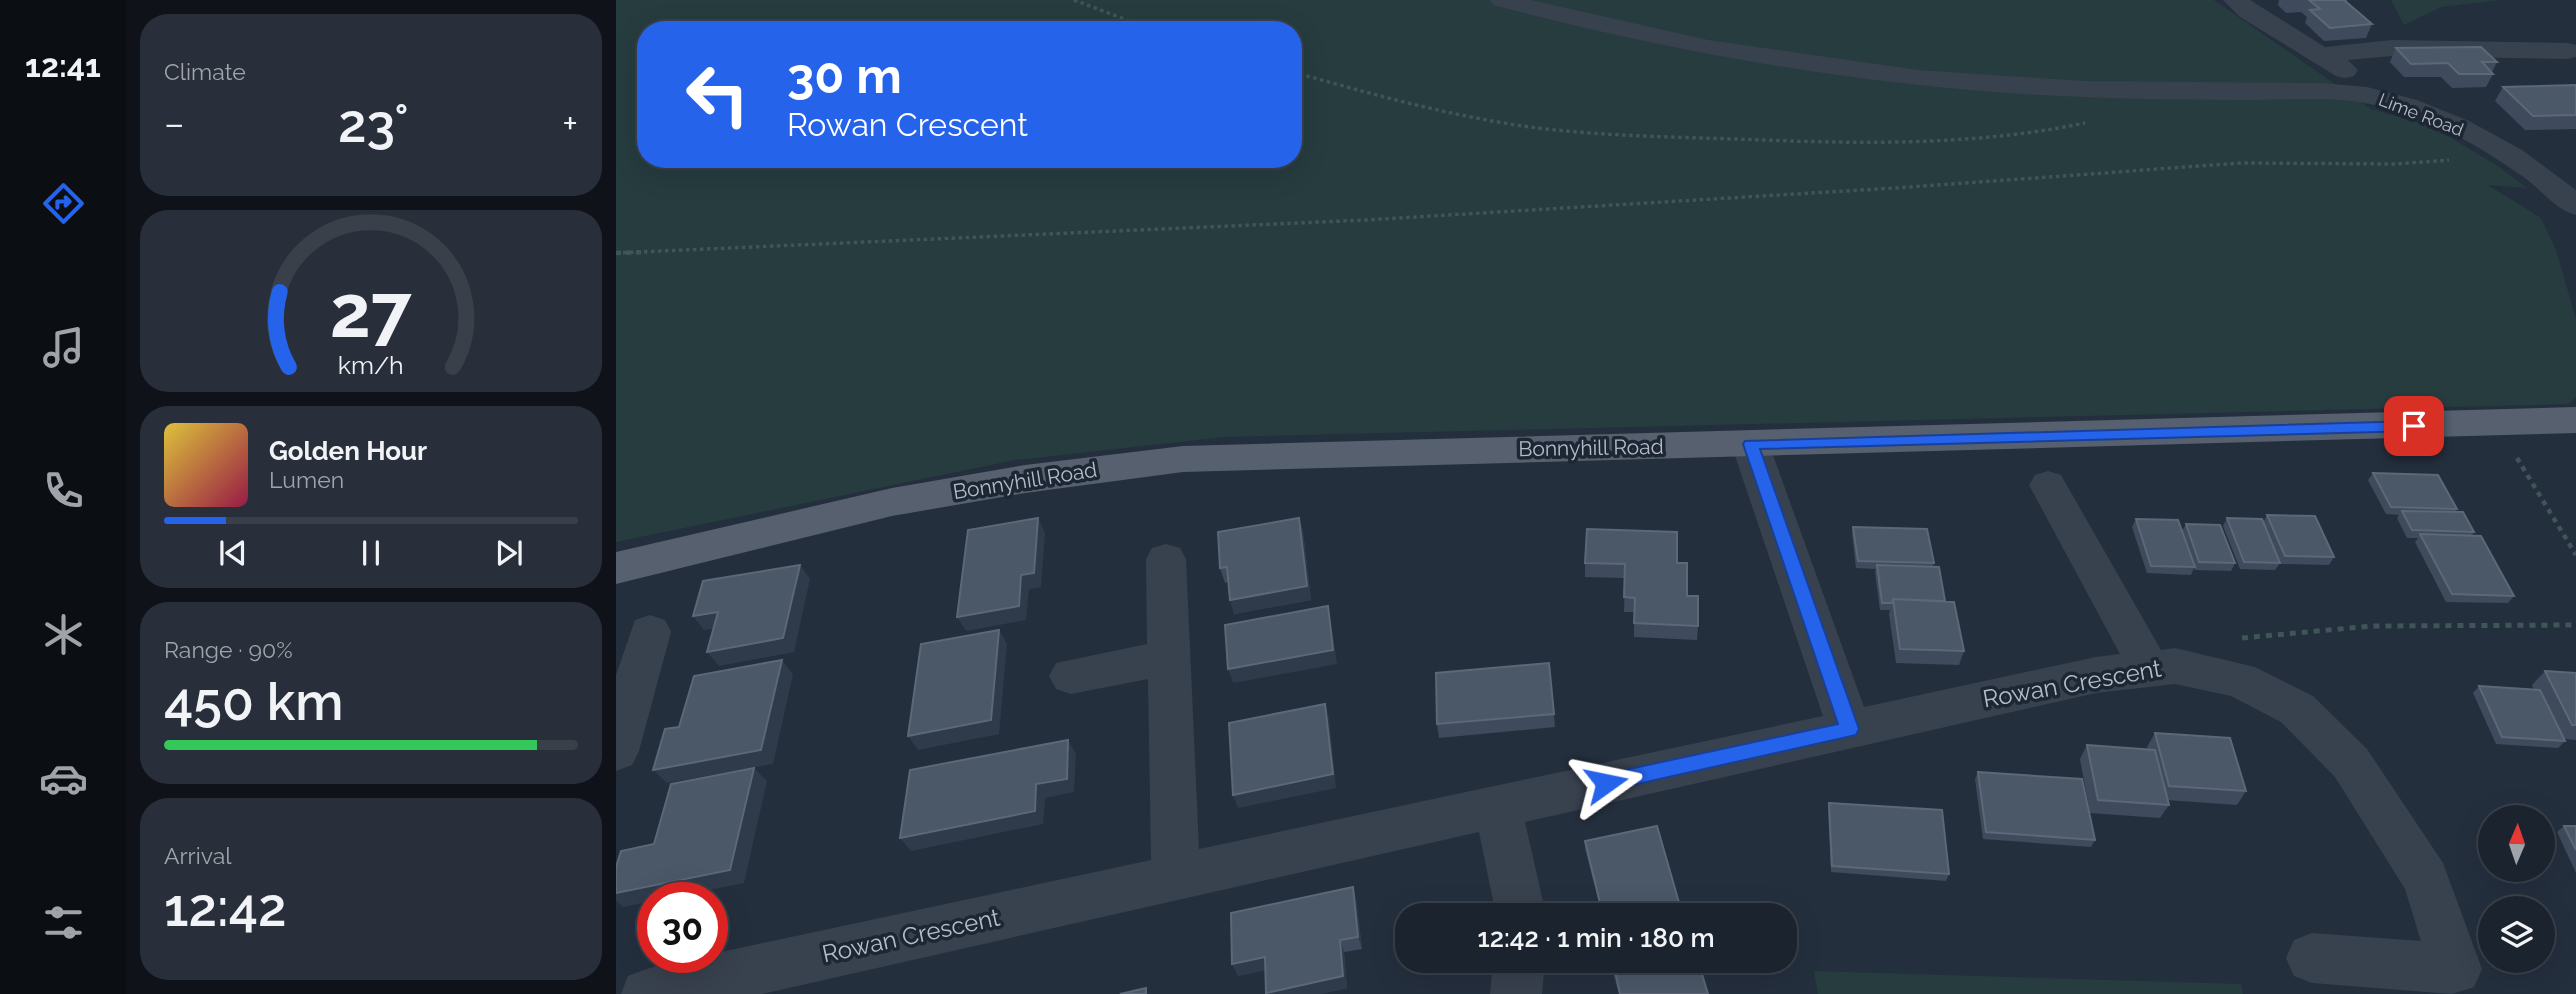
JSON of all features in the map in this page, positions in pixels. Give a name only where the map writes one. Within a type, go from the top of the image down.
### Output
[{"type":"main road","name":"Bonnyhill Road","points":[[616,568],[892,502],[1025,479],[1183,459],[2497,424],[2576,419]]},
{"type":"street","points":[[1502,0],[1630,32],[1796,62],[1969,83],[2132,92],[2363,94]]},
{"type":"street","name":"Lime Road","points":[[2235,0],[2249,12],[2350,73],[2363,94],[2408,108],[2471,134],[2523,165],[2576,206]]},
{"type":"street","points":[[2323,55],[2392,48],[2567,51]]},
{"type":"street","points":[[1750,444],[1850,729]]},
{"type":"street","points":[[2048,485],[2150,668]]},
{"type":"street","points":[[1166,559],[1176,878]]},
{"type":"street","points":[[617,745],[650,632]]},
{"type":"street","points":[[1071,676],[1169,657]]},
{"type":"street","name":"Rowan Crescent","points":[[647,994],[2096,676],[2175,666],[2240,680],[2297,709],[2351,763],[2426,879],[2456,969],[2312,958]]},
{"type":"street","points":[[1497,807],[1518,903]]},
{"type":"street","points":[[1516,994],[1518,973]]},
{"type":"path","points":[[1074,0],[1129,21]]},
{"type":"path","points":[[1302,75],[1411,105],[1501,122],[1567,130],[1843,143],[2035,135],[2109,118],[2131,102],[2132,92]]},
{"type":"path","points":[[616,253],[770,244],[1366,220],[1911,187],[2241,163],[2395,164],[2456,160]]},
{"type":"path","points":[[2497,424],[2576,555]]},
{"type":"path","points":[[2200,671],[2211,654],[2229,642],[2263,634],[2372,626],[2576,625]]},
{"type":"green space","points":[[616,0],[2214,0],[2371,109],[2423,124],[2451,138],[2498,166],[2527,188],[2488,185],[2541,218],[2556,250],[2576,319],[2576,397],[2569,404],[1224,437],[1015,460],[616,542]]},
{"type":"green space","points":[[2391,0],[2500,0],[2441,7],[2404,25]]},
{"type":"green space","points":[[1814,971],[2241,984],[2243,994],[1818,994]]},
{"type":"building","points":[[2309,0],[2344,0],[2372,24],[2330,28],[2310,10],[2320,9]]},
{"type":"building","points":[[2481,47],[2497,62],[2482,62],[2493,74],[2459,74],[2448,63],[2411,64],[2396,48]]},
{"type":"building","points":[[2576,85],[2576,115],[2533,116],[2503,87]]},
{"type":"building","points":[[2373,473],[2438,475],[2457,509],[2391,507]]},
{"type":"building","points":[[2402,511],[2463,512],[2474,532],[2412,530]]},
{"type":"building","points":[[2267,515],[2315,516],[2334,557],[2285,556]]},
{"type":"building","points":[[1038,518],[1034,573],[1021,575],[1019,606],[957,617],[968,530]]},
{"type":"building","points":[[1299,518],[1307,586],[1230,600],[1227,567],[1220,568],[1218,532]]},
{"type":"building","points":[[2227,518],[2262,519],[2280,563],[2244,562]]},
{"type":"building","points":[[2136,519],[2178,520],[2195,567],[2151,566]]},
{"type":"building","points":[[2186,524],[2220,525],[2235,563],[2199,562]]},
{"type":"building","points":[[1853,527],[1927,529],[1934,563],[1858,561]]},
{"type":"building","points":[[1587,529],[1677,532],[1677,563],[1687,563],[1687,596],[1698,596],[1698,626],[1634,623],[1635,598],[1624,597],[1625,564],[1585,563]]},
{"type":"building","points":[[2420,534],[2481,536],[2514,596],[2452,594]]},
{"type":"building","points":[[800,565],[783,638],[707,652],[718,612],[693,616],[703,581]]},
{"type":"building","points":[[1877,565],[1939,567],[1945,601],[1893,599],[1892,603],[1882,603]]},
{"type":"building","points":[[1893,599],[1954,602],[1964,651],[1900,649]]},
{"type":"building","points":[[1328,606],[1333,650],[1228,669],[1225,625]]},
{"type":"building","points":[[999,630],[991,720],[908,736],[921,644]]},
{"type":"building","points":[[782,660],[761,750],[653,770],[665,729],[679,727],[694,676]]},
{"type":"building","points":[[1549,663],[1554,714],[1437,724],[1436,673]]},
{"type":"building","points":[[2545,671],[2576,673],[2576,725],[2572,725]]},
{"type":"building","points":[[2479,686],[2540,690],[2565,741],[2502,737]]},
{"type":"building","points":[[1325,704],[1333,774],[1233,795],[1229,723]]},
{"type":"building","points":[[2155,733],[2230,738],[2246,791],[2169,786]]},
{"type":"building","points":[[1068,740],[1067,779],[1036,784],[1035,811],[900,838],[910,770]]},
{"type":"building","points":[[2087,745],[2155,750],[2169,805],[2098,800]]},
{"type":"building","points":[[754,768],[730,870],[671,882],[637,882],[637,889],[616,893],[616,867],[621,851],[654,844],[671,784]]},
{"type":"building","points":[[1978,772],[2082,779],[2095,840],[1986,832]]},
{"type":"building","points":[[1829,803],[1942,810],[1949,874],[1832,866]]},
{"type":"building","points":[[1657,826],[1679,903],[1600,903],[1585,841]]},
{"type":"building","points":[[2564,826],[2576,826],[2576,850]]},
{"type":"building","points":[[1353,887],[1358,937],[1340,940],[1343,976],[1266,993],[1265,957],[1232,964],[1231,913]]},
{"type":"building","points":[[1616,973],[1702,973],[1708,994],[1620,994]]},
{"type":"building","points":[[1146,988],[1146,994],[1120,994]]},
{"type":"route","points":[[1606,783],[1850,729],[1750,444],[2414,426]]}]
